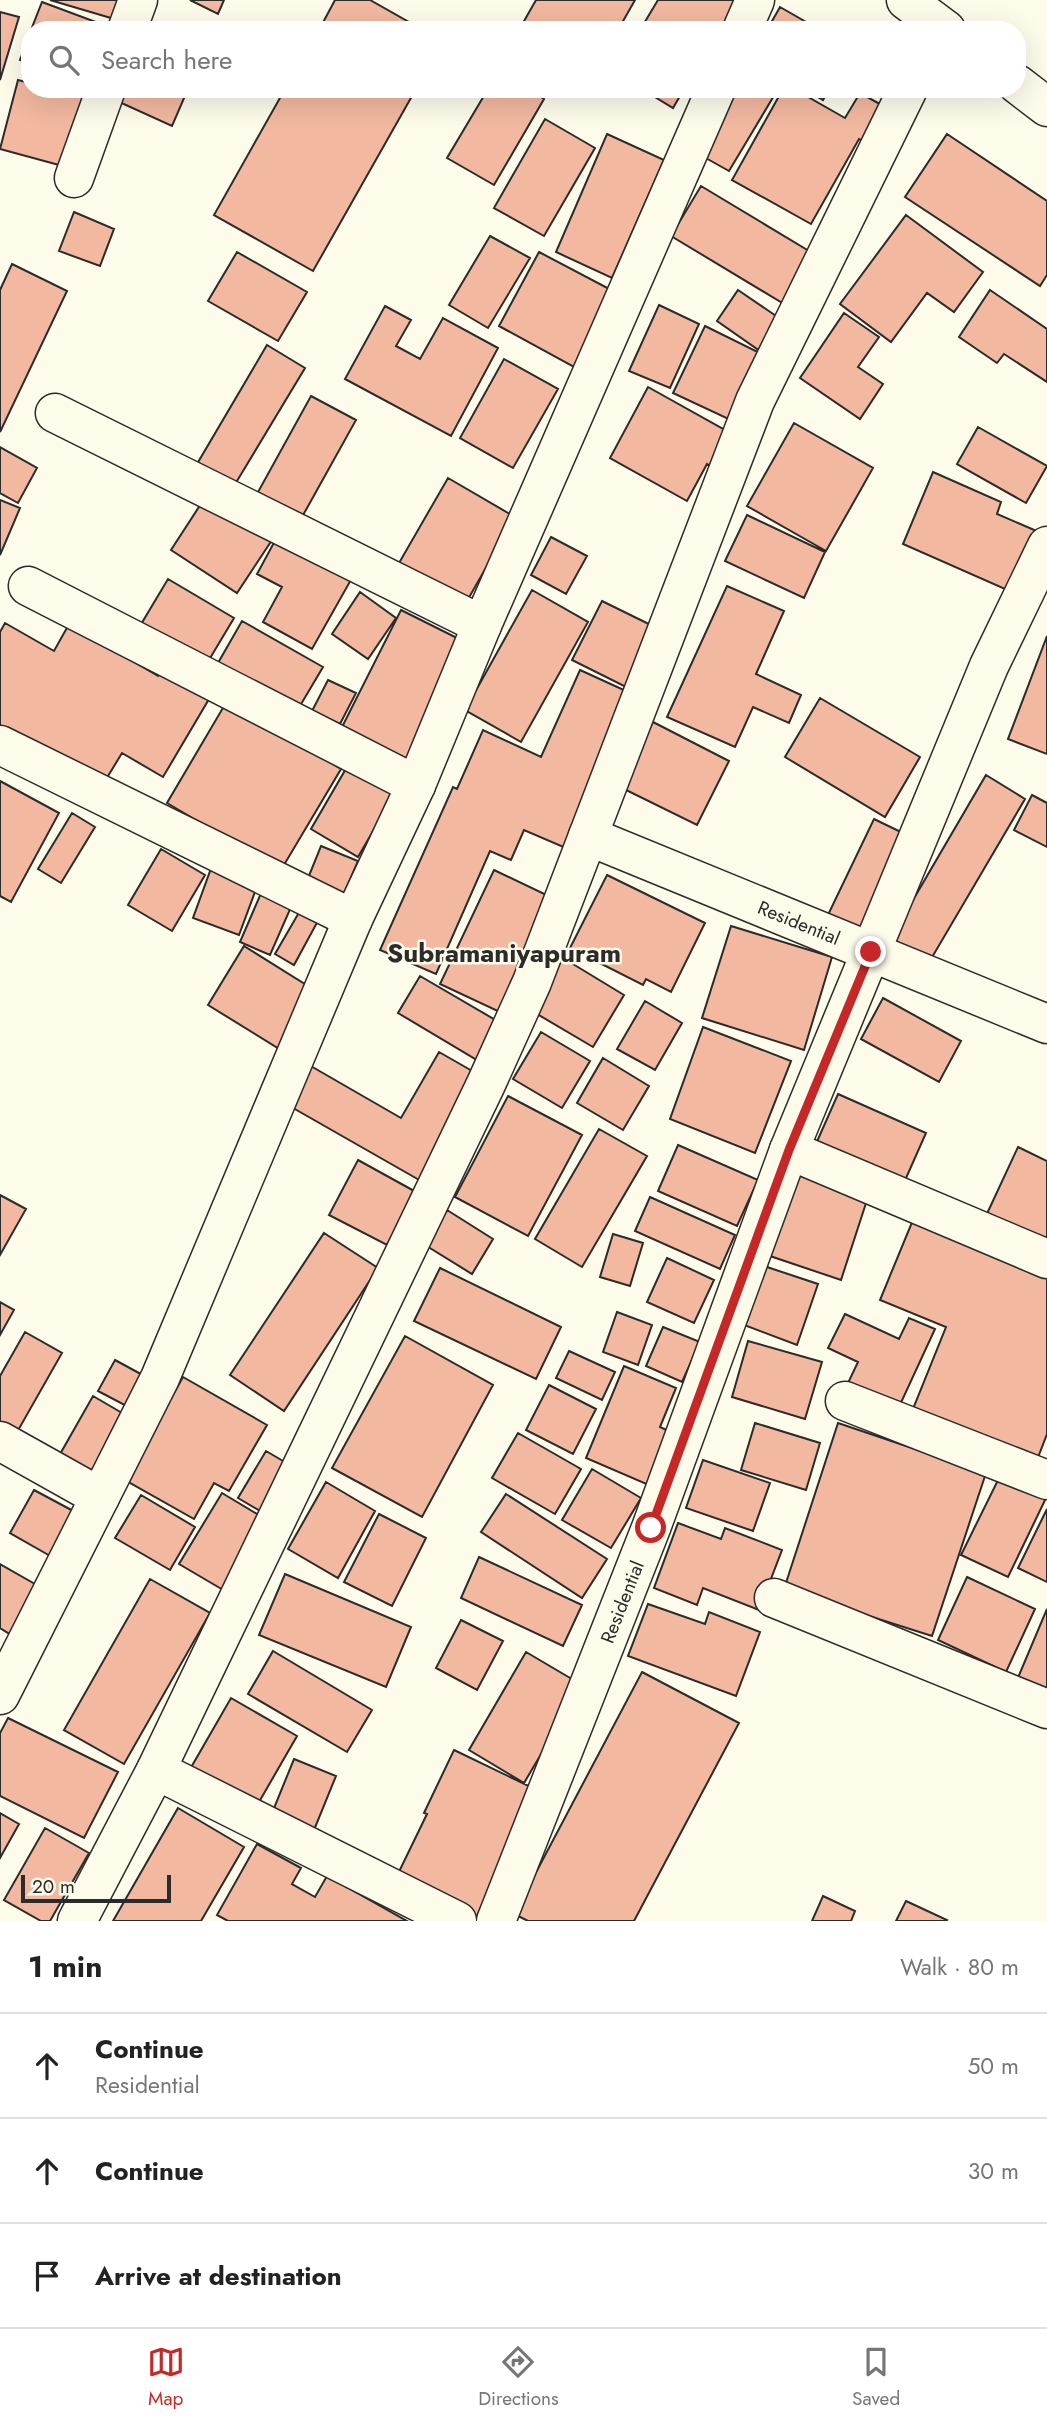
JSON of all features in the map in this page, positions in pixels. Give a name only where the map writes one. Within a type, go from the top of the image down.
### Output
[{"type":"street","points":[[130,21],[138,0]]},
{"type":"street","points":[[746,21],[755,0]]},
{"type":"street","points":[[906,0],[932,21]]},
{"type":"street","points":[[1026,91],[1047,107]]},
{"type":"street","points":[[74,178],[103,98]]},
{"type":"street","points":[[0,1695],[160,1378],[353,919],[416,785],[482,625],[712,98]]},
{"type":"street","points":[[77,1921],[156,1770],[486,1084],[531,982],[755,401],[904,98]]},
{"type":"street","points":[[55,413],[482,625]]},
{"type":"street","name":"Residential","points":[[496,1921],[651,1528],[789,1150],[989,666],[1038,586],[1047,546]]},
{"type":"street","points":[[27,586],[416,785]]},
{"type":"street","points":[[0,745],[353,919]]},
{"type":"street","name":"Residential","points":[[588,836],[1047,1024]]},
{"type":"street","points":[[789,1150],[1047,1259]]},
{"type":"street","points":[[845,1401],[1047,1480]]},
{"type":"street","points":[[0,1440],[100,1497]]},
{"type":"street","points":[[774,1598],[1047,1709]]},
{"type":"street","points":[[156,1770],[457,1921]]},
{"type":"building","points":[[50,0],[128,0],[121,21]]},
{"type":"building","points":[[190,0],[224,0],[218,14]]},
{"type":"building","points":[[335,0],[370,0],[407,21],[324,21]]},
{"type":"building","points":[[536,0],[635,0],[623,21],[524,21]]},
{"type":"building","points":[[658,0],[738,0],[725,21],[645,21]]},
{"type":"building","points":[[42,2],[93,21],[35,21]]},
{"type":"building","points":[[780,7],[804,21],[772,21]]},
{"type":"building","points":[[0,12],[19,17],[0,80]]},
{"type":"building","points":[[18,80],[21,81],[21,98],[89,98],[70,168],[0,149]]},
{"type":"building","points":[[118,98],[184,98],[172,126],[117,101]]},
{"type":"building","points":[[280,98],[411,98],[313,271],[214,215]]},
{"type":"building","points":[[483,98],[544,99],[494,185],[447,158]]},
{"type":"building","points":[[657,98],[679,98],[673,108]]},
{"type":"building","points":[[727,98],[773,98],[729,171],[695,152]]},
{"type":"building","points":[[778,98],[810,98],[845,118],[857,98],[869,98],[889,109],[869,144],[859,139],[811,224],[732,180]]},
{"type":"building","points":[[545,119],[595,148],[544,236],[494,208]]},
{"type":"building","points":[[607,134],[664,160],[612,278],[556,252]]},
{"type":"building","points":[[947,134],[1047,201],[1047,275],[1040,286],[905,197]]},
{"type":"building","points":[[701,186],[814,254],[784,304],[671,236]]},
{"type":"building","points":[[74,212],[114,229],[100,266],[59,251]]},
{"type":"building","points":[[906,215],[983,272],[954,312],[927,293],[891,342],[840,304]]},
{"type":"building","points":[[490,236],[530,258],[488,328],[449,305]]},
{"type":"building","points":[[237,252],[307,292],[278,341],[208,301]]},
{"type":"building","points":[[539,252],[615,292],[574,367],[499,326]]},
{"type":"building","points":[[12,264],[67,291],[0,432],[0,290]]},
{"type":"building","points":[[738,290],[782,320],[760,351],[717,321]]},
{"type":"building","points":[[990,290],[1047,329],[1047,382],[1004,354],[997,363],[959,337]]},
{"type":"building","points":[[659,305],[699,324],[670,388],[629,371]]},
{"type":"building","points":[[385,306],[411,320],[396,346],[420,359],[443,318],[498,348],[451,436],[345,379]]},
{"type":"building","points":[[844,313],[879,337],[858,367],[883,384],[860,419],[800,378]]},
{"type":"building","points":[[705,326],[768,357],[737,423],[673,393]]},
{"type":"building","points":[[267,345],[305,368],[234,486],[197,464]]},
{"type":"building","points":[[504,359],[558,389],[513,468],[460,438]]},
{"type":"building","points":[[648,387],[732,434],[713,468],[707,464],[687,501],[610,458]]},
{"type":"building","points":[[311,396],[356,420],[302,517],[258,492]]},
{"type":"building","points":[[794,423],[873,468],[826,551],[747,506]]},
{"type":"building","points":[[978,427],[1047,466],[1026,503],[957,464]]},
{"type":"building","points":[[0,447],[37,468],[18,503],[0,493]]},
{"type":"building","points":[[933,472],[1001,502],[997,514],[1039,532],[1014,593],[903,544]]},
{"type":"building","points":[[448,478],[515,517],[467,601],[399,563]]},
{"type":"building","points":[[208,493],[274,537],[237,593],[171,550]]},
{"type":"building","points":[[0,500],[20,508],[0,555]]},
{"type":"building","points":[[747,515],[825,552],[804,598],[725,561]]},
{"type":"building","points":[[277,537],[352,578],[312,649],[263,622],[282,587],[257,574]]},
{"type":"building","points":[[551,537],[587,556],[566,594],[531,575]]},
{"type":"building","points":[[168,579],[234,618],[206,665],[140,626]]},
{"type":"building","points":[[727,586],[784,611],[756,674],[801,695],[789,723],[753,707],[735,747],[667,717]]},
{"type":"building","points":[[532,590],[588,622],[521,742],[465,710]]},
{"type":"building","points":[[360,592],[396,618],[368,659],[332,634]]},
{"type":"building","points":[[602,601],[661,630],[632,690],[572,660]]},
{"type":"building","points":[[401,610],[465,642],[406,759],[342,727]]},
{"type":"building","points":[[73,617],[105,645],[158,676],[161,671],[209,699],[163,777],[122,753],[102,786],[0,726],[0,632],[5,623],[54,651]]},
{"type":"building","points":[[242,621],[323,667],[294,716],[214,670]]},
{"type":"building","points":[[1047,636],[1047,754],[1008,739]]},
{"type":"building","points":[[580,670],[637,696],[568,849],[524,830],[511,860],[490,851],[436,974],[380,950],[453,787],[457,789],[483,730],[541,757]]},
{"type":"building","points":[[328,680],[356,693],[340,724],[312,711]]},
{"type":"building","points":[[820,698],[920,757],[885,817],[785,757]]},
{"type":"building","points":[[227,701],[341,769],[281,870],[167,803]]},
{"type":"building","points":[[653,722],[729,761],[697,825],[620,787]]},
{"type":"building","points":[[347,767],[394,795],[358,857],[311,829]]},
{"type":"building","points":[[986,775],[1025,799],[924,971],[885,948]]},
{"type":"building","points":[[0,781],[59,813],[11,902],[0,896]]},
{"type":"building","points":[[1032,795],[1047,803],[1047,847],[1014,830]]},
{"type":"building","points":[[72,813],[95,827],[61,883],[38,869]]},
{"type":"building","points":[[874,819],[905,834],[857,934],[826,919]]},
{"type":"building","points":[[321,846],[358,861],[340,903],[304,888]]},
{"type":"building","points":[[161,849],[205,875],[172,931],[128,905]]},
{"type":"building","points":[[213,863],[259,881],[239,935],[193,918]]},
{"type":"building","points":[[494,870],[557,900],[504,1014],[440,984]]},
{"type":"building","points":[[607,875],[705,923],[671,992],[646,979],[643,985],[570,948]]},
{"type":"building","points":[[265,884],[295,898],[270,955],[240,942]]},
{"type":"building","points":[[301,909],[319,919],[294,965],[275,954]]},
{"type":"building","points":[[731,926],[832,957],[804,1050],[702,1018]]},
{"type":"building","points":[[244,946],[316,991],[281,1050],[208,1005]]},
{"type":"building","points":[[563,958],[624,995],[593,1047],[532,1011]]},
{"type":"building","points":[[420,976],[504,1025],[482,1063],[398,1013]]},
{"type":"building","points":[[883,998],[961,1041],[939,1082],[861,1039]]},
{"type":"building","points":[[645,1001],[682,1023],[655,1070],[617,1049]]},
{"type":"building","points":[[703,1027],[791,1061],[755,1153],[670,1119]]},
{"type":"building","points":[[541,1032],[590,1061],[562,1108],[513,1079]]},
{"type":"building","points":[[439,1052],[481,1076],[421,1181],[286,1104],[309,1065],[401,1118]]},
{"type":"building","points":[[603,1058],[649,1086],[623,1130],[577,1103]]},
{"type":"building","points":[[838,1094],[926,1133],[903,1185],[815,1146]]},
{"type":"building","points":[[508,1096],[582,1135],[528,1236],[455,1197]]},
{"type":"building","points":[[599,1129],[647,1156],[582,1267],[535,1239]]},
{"type":"building","points":[[678,1145],[758,1180],[737,1226],[658,1191]]},
{"type":"building","points":[[1018,1147],[1047,1161],[1047,1239],[985,1218]]},
{"type":"building","points":[[358,1160],[416,1192],[387,1245],[329,1215]]},
{"type":"building","points":[[797,1173],[868,1197],[841,1280],[770,1256]]},
{"type":"building","points":[[0,1195],[26,1209],[0,1255]]},
{"type":"building","points":[[650,1197],[735,1235],[720,1269],[635,1231]]},
{"type":"building","points":[[447,1210],[493,1239],[472,1274],[425,1245]]},
{"type":"building","points":[[915,1215],[1047,1269],[1047,1434],[1037,1460],[913,1409],[946,1327],[880,1300]]},
{"type":"building","points":[[324,1233],[378,1268],[284,1411],[230,1375]]},
{"type":"building","points":[[613,1234],[643,1243],[630,1286],[600,1277]]},
{"type":"building","points":[[667,1258],[714,1280],[694,1323],[647,1302]]},
{"type":"building","points":[[764,1266],[818,1284],[797,1345],[744,1325]]},
{"type":"building","points":[[440,1268],[561,1327],[536,1379],[414,1321]]},
{"type":"building","points":[[0,1302],[14,1310],[0,1335]]},
{"type":"building","points":[[617,1312],[652,1325],[638,1365],[603,1352]]},
{"type":"building","points":[[845,1314],[899,1339],[909,1318],[935,1329],[899,1407],[848,1383],[858,1362],[828,1348]]},
{"type":"building","points":[[663,1327],[700,1342],[682,1382],[646,1366]]},
{"type":"building","points":[[25,1332],[62,1353],[16,1434],[0,1425],[0,1376]]},
{"type":"building","points":[[405,1336],[493,1385],[422,1517],[332,1468]]},
{"type":"building","points":[[748,1341],[822,1362],[805,1419],[732,1397]]},
{"type":"building","points":[[569,1351],[615,1372],[602,1400],[556,1378]]},
{"type":"building","points":[[115,1360],[150,1379],[134,1410],[98,1391]]},
{"type":"building","points":[[624,1366],[676,1388],[660,1427],[673,1433],[651,1486],[586,1458]]},
{"type":"building","points":[[183,1377],[267,1425],[229,1491],[214,1483],[194,1519],[125,1480]]},
{"type":"building","points":[[549,1385],[596,1409],[573,1454],[526,1430]]},
{"type":"building","points":[[93,1396],[129,1417],[95,1477],[59,1456]]},
{"type":"building","points":[[755,1423],[820,1443],[806,1490],[741,1470]]},
{"type":"building","points":[[838,1423],[986,1473],[932,1636],[784,1589]]},
{"type":"building","points":[[518,1433],[581,1469],[555,1514],[492,1478]]},
{"type":"building","points":[[266,1451],[295,1468],[267,1515],[238,1498]]},
{"type":"building","points":[[703,1460],[770,1483],[753,1531],[686,1508]]},
{"type":"building","points":[[592,1469],[641,1498],[611,1548],[562,1520]]},
{"type":"building","points":[[1001,1474],[1047,1496],[1008,1577],[961,1555]]},
{"type":"building","points":[[326,1482],[375,1511],[338,1578],[288,1549]]},
{"type":"building","points":[[34,1490],[77,1513],[52,1557],[10,1533]]},
{"type":"building","points":[[222,1493],[272,1523],[230,1594],[179,1564]]},
{"type":"building","points":[[506,1494],[607,1559],[582,1598],[481,1532]]},
{"type":"building","points":[[141,1495],[195,1527],[170,1570],[115,1538]]},
{"type":"building","points":[[1047,1509],[1047,1582],[1018,1568]]},
{"type":"building","points":[[379,1514],[426,1538],[392,1606],[344,1582]]},
{"type":"building","points":[[678,1523],[721,1539],[725,1528],[782,1550],[759,1610],[703,1588],[697,1605],[654,1588]]},
{"type":"building","points":[[479,1557],[582,1605],[563,1646],[461,1598]]},
{"type":"building","points":[[0,1564],[42,1588],[13,1636],[0,1628]]},
{"type":"building","points":[[285,1574],[411,1627],[386,1687],[259,1635]]},
{"type":"building","points":[[967,1577],[1035,1609],[1006,1672],[938,1640]]},
{"type":"building","points":[[150,1579],[210,1613],[124,1764],[64,1730]]},
{"type":"building","points":[[648,1604],[705,1624],[709,1612],[760,1632],[736,1696],[628,1656]]},
{"type":"building","points":[[1047,1609],[1047,1693],[1017,1680]]},
{"type":"building","points":[[461,1620],[503,1641],[477,1690],[436,1668]]},
{"type":"building","points":[[273,1651],[372,1710],[347,1752],[248,1694]]},
{"type":"building","points":[[526,1652],[582,1685],[524,1783],[469,1750]]},
{"type":"building","points":[[642,1672],[739,1723],[634,1921],[528,1921],[514,1914]]},
{"type":"building","points":[[231,1698],[297,1736],[255,1809],[189,1771]]},
{"type":"building","points":[[8,1718],[118,1772],[84,1838],[0,1796],[0,1733]]},
{"type":"building","points":[[454,1750],[537,1790],[475,1920],[394,1882]]},
{"type":"building","points":[[294,1759],[336,1776],[312,1835],[270,1818]]},
{"type":"building","points":[[178,1808],[244,1847],[201,1921],[113,1921]]},
{"type":"building","points":[[0,1813],[19,1824],[0,1858]]},
{"type":"building","points":[[45,1828],[89,1853],[50,1921],[41,1921],[4,1900]]},
{"type":"building","points":[[257,1844],[301,1868],[292,1884],[315,1897],[327,1876],[407,1921],[228,1921],[217,1915]]},
{"type":"building","points":[[823,1896],[855,1911],[851,1921],[812,1921]]},
{"type":"building","points":[[906,1901],[947,1920],[896,1921]]},
{"type":"district","name":"Subramaniyapuram","points":[[504,953]]},
{"type":"route","points":[[651,1528],[789,1150],[871,952]]}]
